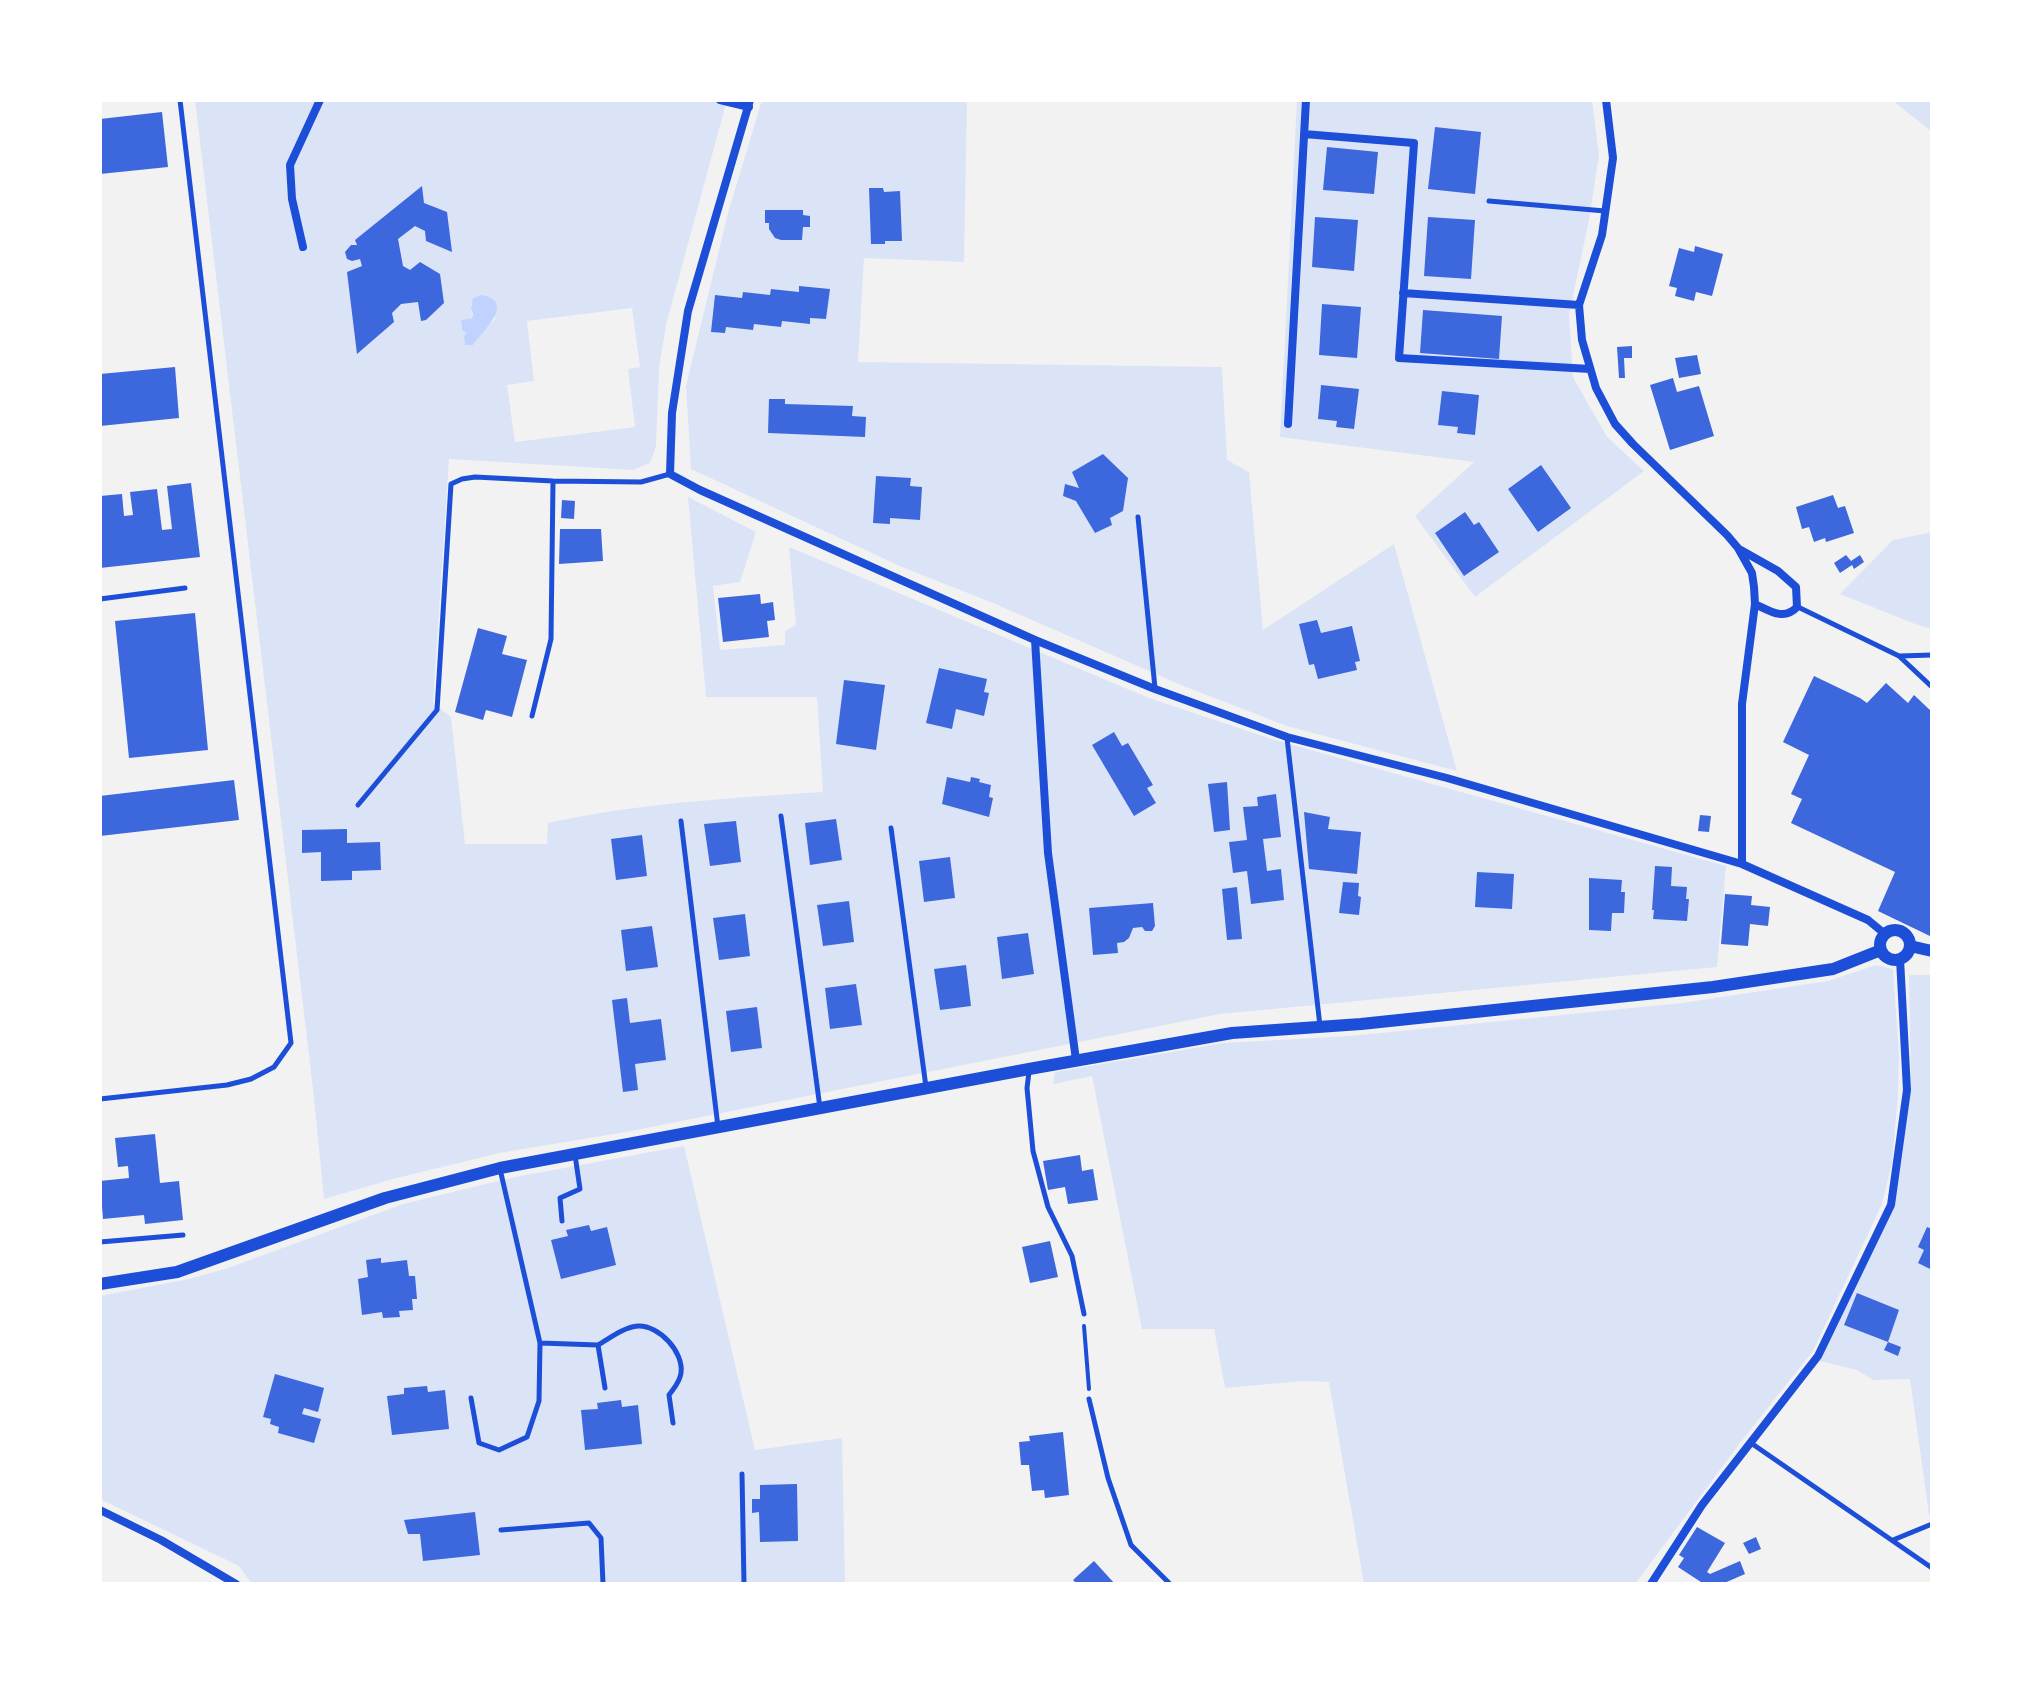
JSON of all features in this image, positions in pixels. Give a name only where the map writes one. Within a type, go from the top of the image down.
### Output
[{"type":"street","points":[[303,247],[292,199],[290,165],[320,100]]},
{"type":"street","points":[[720,100],[750,104],[688,311],[672,413],[670,474],[1035,640],[1155,689],[1287,737],[1447,778],[1742,864],[1868,920],[1885,934]]},
{"type":"street","points":[[1288,424],[1306,100]]},
{"type":"street","points":[[1606,100],[1613,158],[1602,235],[1579,305],[1582,340],[1596,388],[1615,424],[1727,535],[1752,573],[1755,604],[1742,704],[1742,864]]},
{"type":"street","points":[[1304,134],[1414,143],[1399,358],[1590,369]]},
{"type":"street","points":[[1403,293],[1579,305]]},
{"type":"street","points":[[1738,548],[1778,571],[1796,587],[1797,607],[1792,613],[1783,615],[1755,604]]},
{"type":"street","points":[[1035,640],[1048,853],[1076,1060]]},
{"type":"street","points":[[1894,930],[1904,933],[1910,946],[1907,954],[1900,959],[1890,960],[1881,950],[1880,941],[1885,934],[1894,930]]},
{"type":"street","points":[[1910,946],[1932,951]]},
{"type":"street","points":[[100,1284],[177,1272],[385,1198],[500,1168],[926,1088],[1232,1033],[1361,1024],[1713,987],[1833,969],[1881,950]]},
{"type":"street","points":[[1651,1584],[1702,1505],[1818,1356],[1891,1205],[1907,1090],[1900,959]]},
{"type":"street","points":[[100,1510],[161,1540],[236,1584]]},
{"type":"lane","points":[[100,1099],[227,1085],[251,1079],[274,1067],[291,1043],[180,100]]},
{"type":"lane","points":[[1489,201],[1606,211]]},
{"type":"lane","points":[[358,805],[437,710],[451,484],[475,477],[641,482],[670,474]]},
{"type":"lane","points":[[532,716],[551,639],[553,481]]},
{"type":"lane","points":[[1138,517],[1155,689]]},
{"type":"lane","points":[[100,599],[185,588]]},
{"type":"lane","points":[[1797,607],[1899,656],[1932,687]]},
{"type":"lane","points":[[1899,656],[1932,655]]},
{"type":"lane","points":[[1287,737],[1320,1027]]},
{"type":"lane","points":[[781,816],[820,1109]]},
{"type":"lane","points":[[681,821],[719,1128]]},
{"type":"lane","points":[[891,828],[926,1088]]},
{"type":"lane","points":[[1029,1069],[1027,1088],[1033,1151],[1048,1207],[1072,1256],[1084,1314]]},
{"type":"lane","points":[[562,1221],[560,1198],[580,1189],[575,1154]]},
{"type":"lane","points":[[471,1398],[479,1443],[499,1450],[527,1437],[539,1401],[540,1343],[500,1168]]},
{"type":"lane","points":[[100,1242],[183,1235]]},
{"type":"lane","points":[[540,1343],[598,1345],[636,1326],[660,1333],[679,1356],[682,1370],[669,1395],[673,1423]]},
{"type":"lane","points":[[598,1345],[605,1388]]},
{"type":"lane","points":[[1089,1399],[1108,1478],[1131,1545],[1170,1584]]},
{"type":"lane","points":[[1750,1442],[1932,1568]]},
{"type":"lane","points":[[742,1474],[744,1584]]},
{"type":"lane","points":[[501,1530],[589,1523],[601,1538],[603,1584]]},
{"type":"lane","points":[[1893,1540],[1932,1524]]},
{"type":"path","points":[[1084,1314],[1089,1399]]},
{"type":"shaded area","points":[[195,100],[727,100],[666,325],[659,369],[656,446],[650,463],[633,470],[449,459],[433,703],[451,717],[465,844],[547,844],[548,823],[582,816],[685,802],[823,792],[817,697],[706,697],[688,497],[756,532],[740,582],[713,586],[720,650],[785,645],[785,631],[796,625],[789,547],[1149,698],[1275,740],[1726,866],[1717,967],[1220,1014],[626,1132],[499,1153],[324,1199]],"holes":[[[471,303],[496,318],[473,344],[464,336],[468,333],[462,330],[461,320],[472,318]],[[632,308],[640,367],[628,369],[635,427],[515,442],[507,385],[534,381],[527,321]]]},
{"type":"shaded area","points":[[762,100],[967,100],[964,262],[864,258],[858,362],[1222,367],[1227,460],[1249,472],[1263,630],[1394,544],[1457,771],[1287,726],[1181,685],[902,567],[691,469],[686,386],[728,213]]},
{"type":"shaded area","points":[[1297,100],[1592,100],[1599,155],[1569,315],[1573,377],[1607,437],[1644,471],[1475,597],[1415,516],[1474,462],[1280,437]]},
{"type":"shaded area","points":[[1895,100],[1932,100],[1932,132],[1897,104]]},
{"type":"shaded area","points":[[1932,532],[1932,629],[1840,594],[1893,540]]},
{"type":"shaded area","points":[[1876,965],[1893,969],[1899,1056],[1892,1163],[1882,1204],[1813,1351],[1635,1584],[1364,1584],[1329,1382],[1303,1381],[1225,1388],[1214,1329],[1142,1329],[1092,1076],[1053,1084],[1055,1072],[1224,1043],[1350,1036],[1682,1003],[1828,981]]},
{"type":"shaded area","points":[[1909,975],[1932,975],[1932,1515],[1929,1515],[1910,1379],[1873,1380],[1857,1370],[1820,1361],[1893,1206],[1911,1088]]},
{"type":"shaded area","points":[[684,1146],[755,1450],[842,1438],[845,1584],[252,1584],[239,1566],[100,1499],[100,1296],[189,1279],[228,1268],[403,1204],[515,1177]]},
{"type":"water","points":[[482,295],[492,299],[497,310],[473,345],[465,345],[464,336],[467,333],[462,330],[461,320],[472,318],[473,298]]},
{"type":"building","points":[[162,112],[168,167],[100,174],[100,119]]},
{"type":"building","points":[[1435,127],[1481,132],[1475,194],[1428,189]]},
{"type":"building","points":[[1327,147],[1378,152],[1374,194],[1323,190]]},
{"type":"building","points":[[422,186],[424,203],[447,212],[452,252],[426,241],[425,231],[415,226],[398,239],[403,266],[410,270],[420,262],[440,274],[444,303],[421,321],[418,302],[401,304],[392,313],[394,322],[357,354],[347,272],[362,266],[360,259],[347,259],[345,252],[351,245],[357,245],[355,240]]},
{"type":"building","points":[[869,188],[883,188],[884,192],[900,191],[902,241],[871,244]]},
{"type":"building","points":[[765,210],[803,210],[803,215],[810,216],[810,227],[803,227],[802,240],[775,238],[769,223],[765,223]]},
{"type":"building","points":[[1315,217],[1358,220],[1354,271],[1312,267]]},
{"type":"building","points":[[1428,217],[1475,220],[1471,279],[1424,276]]},
{"type":"building","points":[[1695,246],[1723,254],[1712,296],[1696,292],[1694,301],[1675,296],[1677,288],[1669,286],[1679,248],[1694,252]]},
{"type":"building","points":[[799,286],[830,289],[826,319],[810,318],[810,324],[782,321],[781,327],[754,324],[753,330],[726,327],[725,333],[711,332],[715,295],[742,298],[743,292],[770,295],[771,289],[799,292]]},
{"type":"building","points":[[1322,304],[1361,307],[1357,358],[1319,355]]},
{"type":"building","points":[[1423,310],[1502,316],[1499,359],[1420,353]]},
{"type":"building","points":[[1632,346],[1632,358],[1624,358],[1625,378],[1619,378],[1617,347]]},
{"type":"building","points":[[1697,355],[1701,374],[1679,378],[1675,358]]},
{"type":"building","points":[[175,367],[179,418],[100,426],[100,374]]},
{"type":"building","points":[[1673,378],[1677,392],[1699,386],[1714,436],[1670,450],[1650,385]]},
{"type":"building","points":[[1321,385],[1359,389],[1354,429],[1336,427],[1337,421],[1318,419]]},
{"type":"building","points":[[1442,391],[1479,395],[1475,435],[1457,433],[1458,427],[1438,425]]},
{"type":"building","points":[[769,399],[785,399],[785,404],[853,406],[852,416],[866,417],[865,437],[768,433]]},
{"type":"building","points":[[1103,454],[1128,478],[1123,511],[1110,518],[1112,525],[1095,533],[1076,501],[1063,496],[1065,484],[1079,488],[1072,472]]},
{"type":"building","points":[[1541,465],[1571,508],[1538,532],[1508,489]]},
{"type":"building","points":[[876,476],[911,478],[910,486],[922,487],[920,520],[890,518],[890,524],[873,523]]},
{"type":"building","points":[[191,483],[200,557],[100,568],[100,496],[122,494],[124,516],[133,515],[130,492],[157,489],[162,530],[172,529],[167,486]]},
{"type":"building","points":[[1833,495],[1838,508],[1845,506],[1854,533],[1826,542],[1825,538],[1814,542],[1809,527],[1802,529],[1796,507]]},
{"type":"building","points":[[562,500],[575,501],[574,519],[561,518]]},
{"type":"building","points":[[1465,512],[1474,525],[1479,522],[1499,552],[1464,576],[1435,533]]},
{"type":"building","points":[[560,529],[601,529],[603,561],[559,564]]},
{"type":"building","points":[[1846,555],[1851,561],[1860,555],[1864,562],[1840,573],[1834,563]]},
{"type":"building","points":[[760,594],[761,604],[773,602],[775,620],[767,621],[769,637],[723,642],[718,598]]},
{"type":"building","points":[[195,613],[208,750],[129,758],[115,621]]},
{"type":"building","points":[[1317,620],[1321,633],[1352,626],[1360,661],[1355,662],[1357,670],[1318,679],[1314,664],[1309,665],[1299,624]]},
{"type":"building","points":[[478,628],[507,636],[502,654],[527,660],[512,717],[486,710],[483,720],[455,712]]},
{"type":"building","points":[[939,668],[987,679],[984,692],[989,693],[984,716],[956,709],[952,729],[926,723]]},
{"type":"building","points":[[1814,676],[1867,703],[1886,683],[1908,703],[1914,695],[1932,712],[1932,937],[1878,911],[1895,872],[1791,823],[1802,799],[1791,794],[1809,755],[1783,742]]},
{"type":"building","points":[[844,680],[885,685],[876,750],[836,744]]},
{"type":"building","points":[[1114,732],[1122,746],[1128,743],[1153,785],[1147,788],[1156,803],[1134,816],[1092,745]]},
{"type":"building","points":[[947,777],[970,782],[971,777],[991,785],[989,797],[993,798],[989,817],[942,804]]},
{"type":"building","points":[[234,780],[239,820],[100,836],[100,796]]},
{"type":"building","points":[[1227,782],[1230,830],[1214,832],[1208,784]]},
{"type":"building","points":[[1276,794],[1281,837],[1263,839],[1267,871],[1281,869],[1284,900],[1251,904],[1247,871],[1233,873],[1229,842],[1247,840],[1243,807],[1258,806],[1257,797]]},
{"type":"building","points":[[1304,812],[1330,817],[1328,829],[1361,832],[1357,874],[1309,869]]},
{"type":"building","points":[[1700,815],[1711,816],[1709,832],[1698,831]]},
{"type":"building","points":[[836,819],[842,860],[810,865],[805,823]]},
{"type":"building","points":[[736,821],[741,862],[710,866],[704,824]]},
{"type":"building","points":[[347,829],[347,843],[380,842],[381,870],[352,871],[352,880],[321,881],[321,852],[302,853],[302,830]]},
{"type":"building","points":[[642,835],[647,876],[616,880],[611,839]]},
{"type":"building","points":[[950,857],[955,898],[924,902],[919,861]]},
{"type":"building","points":[[1655,866],[1672,867],[1671,886],[1687,887],[1687,921],[1653,919]]},
{"type":"building","points":[[1477,872],[1514,874],[1512,909],[1475,907]]},
{"type":"building","points":[[1589,878],[1622,880],[1624,913],[1612,913],[1611,931],[1589,930]]},
{"type":"building","points":[[1343,882],[1359,883],[1359,915],[1339,913]]},
{"type":"building","points":[[1237,887],[1242,939],[1227,940],[1222,889]]},
{"type":"building","points":[[1725,894],[1752,896],[1751,905],[1770,907],[1768,926],[1750,924],[1748,946],[1721,944]]},
{"type":"building","points":[[849,901],[854,942],[823,946],[817,905]]},
{"type":"building","points":[[1153,903],[1155,926],[1152,931],[1133,928],[1129,938],[1117,943],[1118,953],[1093,955],[1089,908]]},
{"type":"building","points":[[745,914],[750,956],[719,960],[713,918]]},
{"type":"building","points":[[652,926],[658,967],[626,971],[621,930]]},
{"type":"building","points":[[1028,933],[1034,974],[1002,979],[997,937]]},
{"type":"building","points":[[966,965],[971,1006],[940,1010],[934,969]]},
{"type":"building","points":[[856,984],[862,1025],[830,1029],[825,988]]},
{"type":"building","points":[[627,998],[630,1023],[661,1019],[666,1060],[635,1064],[638,1090],[623,1092],[612,1000]]},
{"type":"building","points":[[757,1007],[762,1048],[731,1052],[726,1011]]},
{"type":"building","points":[[155,1134],[160,1183],[179,1181],[183,1220],[145,1224],[144,1215],[103,1219],[100,1181],[129,1178],[128,1166],[118,1167],[115,1138]]},
{"type":"building","points":[[1080,1155],[1082,1171],[1093,1169],[1098,1200],[1068,1204],[1065,1187],[1048,1190],[1043,1161]]},
{"type":"building","points":[[589,1225],[591,1231],[607,1227],[616,1265],[561,1279],[551,1240],[568,1236],[566,1230]]},
{"type":"building","points":[[1927,1227],[1932,1229],[1932,1270],[1918,1263],[1924,1250],[1918,1247]]},
{"type":"building","points":[[1050,1241],[1058,1277],[1030,1283],[1022,1247]]},
{"type":"building","points":[[381,1258],[381,1263],[407,1260],[409,1276],[415,1276],[417,1299],[412,1299],[413,1310],[399,1311],[400,1317],[383,1318],[382,1312],[362,1315],[358,1279],[368,1277],[366,1260]]},
{"type":"building","points":[[1857,1293],[1899,1310],[1888,1342],[1844,1325]]},
{"type":"building","points":[[1888,1342],[1901,1347],[1898,1356],[1884,1350]]},
{"type":"building","points":[[275,1374],[324,1388],[318,1412],[304,1408],[302,1414],[321,1419],[314,1443],[278,1433],[279,1427],[270,1424],[271,1419],[263,1417]]},
{"type":"building","points":[[427,1386],[428,1392],[445,1390],[449,1429],[392,1435],[387,1396],[404,1394],[404,1388]]},
{"type":"building","points":[[621,1400],[622,1407],[638,1405],[642,1444],[585,1450],[581,1410],[598,1409],[597,1403]]},
{"type":"building","points":[[1063,1432],[1069,1495],[1045,1498],[1044,1490],[1032,1491],[1029,1465],[1021,1465],[1019,1442],[1030,1441],[1029,1436]]},
{"type":"building","points":[[797,1484],[798,1541],[760,1542],[759,1512],[752,1513],[752,1499],[760,1499],[760,1485]]},
{"type":"building","points":[[475,1512],[480,1555],[423,1561],[420,1534],[408,1534],[404,1520]]},
{"type":"building","points":[[1697,1527],[1725,1543],[1707,1572],[1710,1574],[1740,1561],[1745,1574],[1722,1584],[1704,1584],[1678,1567],[1684,1558],[1679,1555]]},
{"type":"building","points":[[1756,1537],[1761,1549],[1749,1554],[1743,1543]]},
{"type":"building","points":[[1094,1561],[1115,1584],[1077,1584],[1073,1580]]}]
